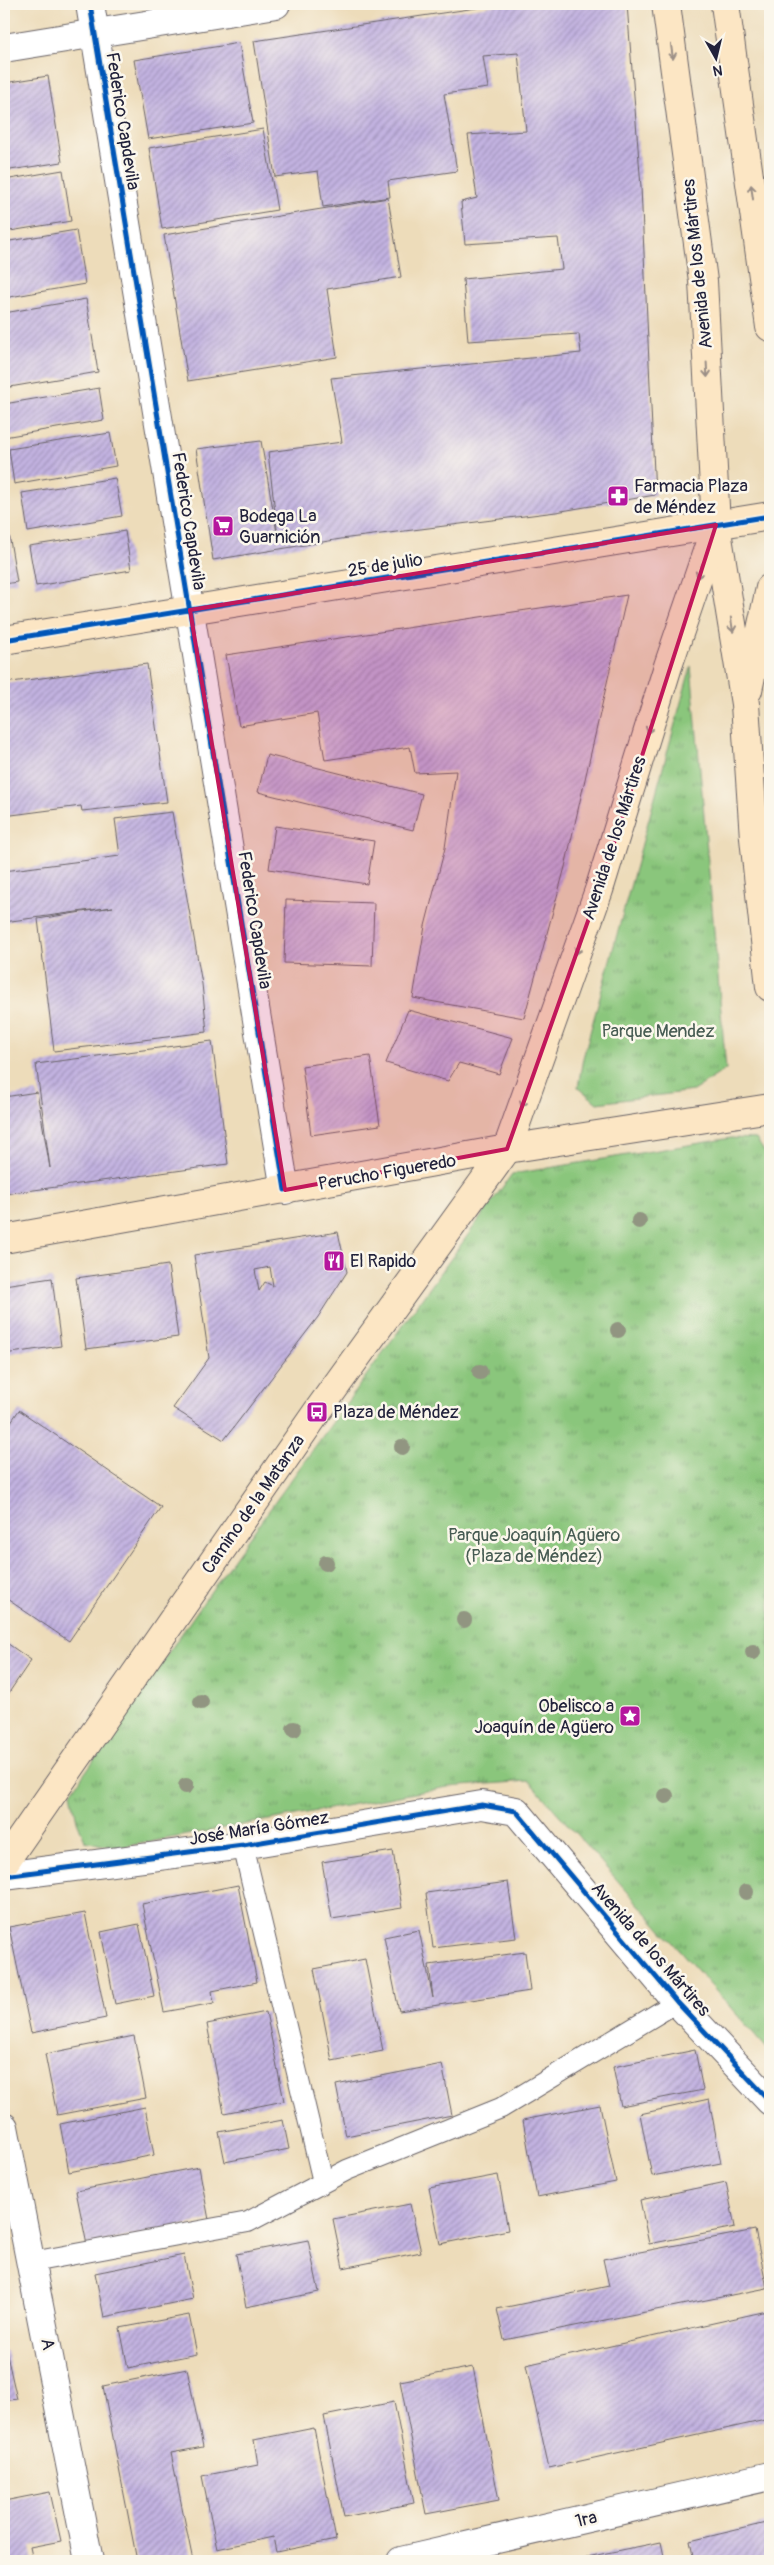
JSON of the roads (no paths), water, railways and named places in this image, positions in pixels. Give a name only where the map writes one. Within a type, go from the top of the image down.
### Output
[{"type":"main road","name":"Avenida de los Mártires","points":[[666,4],[703,281],[716,525],[745,704],[754,838],[770,987]]},
{"type":"main road","points":[[725,4],[770,327]]},
{"type":"main road","name":"25 de julio","points":[[4,640],[770,516]]},
{"type":"main road","name":"Avenida de los Mártires","points":[[507,1149],[599,890],[668,666],[716,525]]},
{"type":"main road","name":"Avenida de los Mártires","points":[[745,704],[770,588]]},
{"type":"main road","name":"Perucho Figueredo","points":[[4,1239],[507,1149],[770,1108]]},
{"type":"main road","name":"Camino de la Matanza","points":[[4,1863],[317,1412],[507,1149]]},
{"type":"street","name":"Federico Capdevila","points":[[90,4],[285,1190]]},
{"type":"street","points":[[4,48],[276,4]]},
{"type":"street","name":"José María Gómez","points":[[4,1876],[243,1845],[482,1805],[516,1811]]},
{"type":"street","name":"Avenida de los Mártires","points":[[516,1811],[677,2002],[770,2101]]},
{"type":"street","name":"A","points":[[4,2127],[32,2262],[89,2561]]},
{"type":"street","name":"1ra","points":[[401,2561],[770,2476]]},
{"type":"lane","points":[[243,1845],[323,2182]]},
{"type":"lane","points":[[32,2262],[248,2222],[347,2170],[501,2108],[677,2002]]},
{"type":"place","name":"Farmacia Plaza de Méndez","points":[[618,496]]},
{"type":"place","name":"Bodega La Guarnición","points":[[223,526]]},
{"type":"place","name":"El Rapido","points":[[334,1261]]},
{"type":"place","name":"Plaza de Méndez","points":[[317,1412]]},
{"type":"place","name":"Obelisco a Joaquín de Agüero","points":[[630,1716]]},
{"type":"park label","name":"Parque Mendez","points":[[658,1031]]},
{"type":"park label","name":"Parque Joaquín Agüero (Plaza de Méndez)","points":[[534,1545]]}]
